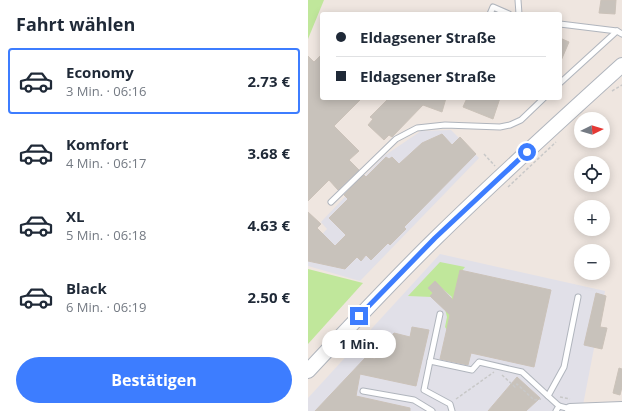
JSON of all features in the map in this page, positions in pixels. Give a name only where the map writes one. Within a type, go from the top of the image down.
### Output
[{"type":"main road","points":[[308,371],[435,238],[622,65]]},
{"type":"street","points":[[570,409],[622,407]]},
{"type":"lane","points":[[518,0],[519,12]]},
{"type":"lane","points":[[491,12],[493,7],[504,12]]},
{"type":"lane","points":[[562,24],[620,32]]},
{"type":"lane","points":[[562,81],[620,32]]},
{"type":"lane","points":[[331,202],[396,139],[417,128],[445,125],[500,127],[510,125],[521,120],[542,100]]},
{"type":"lane","points":[[548,396],[564,367],[578,297]]},
{"type":"lane","points":[[440,314],[424,390],[450,404],[452,411]]},
{"type":"lane","points":[[430,361],[472,370],[479,362],[499,369],[522,372],[548,396],[558,408],[570,409]]},
{"type":"lane","points":[[363,391],[414,400],[432,411]]},
{"type":"path","points":[[450,404],[499,369],[515,387],[518,384],[534,400]]},
{"type":"shaded area","points":[[451,130],[479,158],[360,281],[308,266],[308,249],[327,229],[321,222],[384,156],[421,131]]},
{"type":"shaded area","points":[[440,254],[605,291],[583,405],[569,411],[308,411],[308,398]]},
{"type":"green space","points":[[308,0],[324,0],[308,39]]},
{"type":"green space","points":[[440,262],[465,267],[460,273],[447,330],[445,327],[447,317],[445,309],[452,297],[438,285],[432,293],[432,297],[408,296]]},
{"type":"green space","points":[[308,269],[363,283],[308,344]]},
{"type":"building","points":[[601,0],[616,0],[615,14],[599,13]]},
{"type":"building","points":[[562,39],[569,42],[562,58]]},
{"type":"building","points":[[308,56],[314,62],[320,56],[320,100],[360,100],[334,126],[359,151],[349,160],[359,170],[338,190],[329,180],[308,201]]},
{"type":"building","points":[[387,100],[445,100],[442,112],[423,105],[392,137],[389,135],[384,140],[368,125],[373,119],[370,117]]},
{"type":"building","points":[[466,100],[499,100],[493,119],[463,107]]},
{"type":"building","points":[[442,134],[452,145],[460,137],[476,154],[404,227],[406,229],[390,245],[388,243],[371,260],[366,255],[361,261],[357,257],[345,269],[308,261],[308,212],[321,224],[317,228],[335,246],[346,235],[329,218],[348,199],[344,195],[364,175],[366,177],[386,157],[389,159],[392,157],[399,164],[422,143]]},
{"type":"building","points":[[460,270],[551,290],[534,367],[471,353],[468,365],[440,359],[450,315],[430,296],[433,293],[428,288],[435,281],[453,300]]},
{"type":"building","points":[[596,293],[606,296],[600,327],[607,328],[602,349],[584,345]]},
{"type":"building","points":[[412,327],[429,330],[416,386],[360,374],[356,396],[410,408],[410,411],[315,411],[366,357],[375,359],[376,352],[394,333],[410,337]]},
{"type":"building","points":[[619,368],[622,369],[622,387],[620,395],[613,393]]},
{"type":"building","points":[[517,377],[540,398],[526,411],[488,411]]},
{"type":"route","points":[[359,316],[435,238],[527,152]]}]
